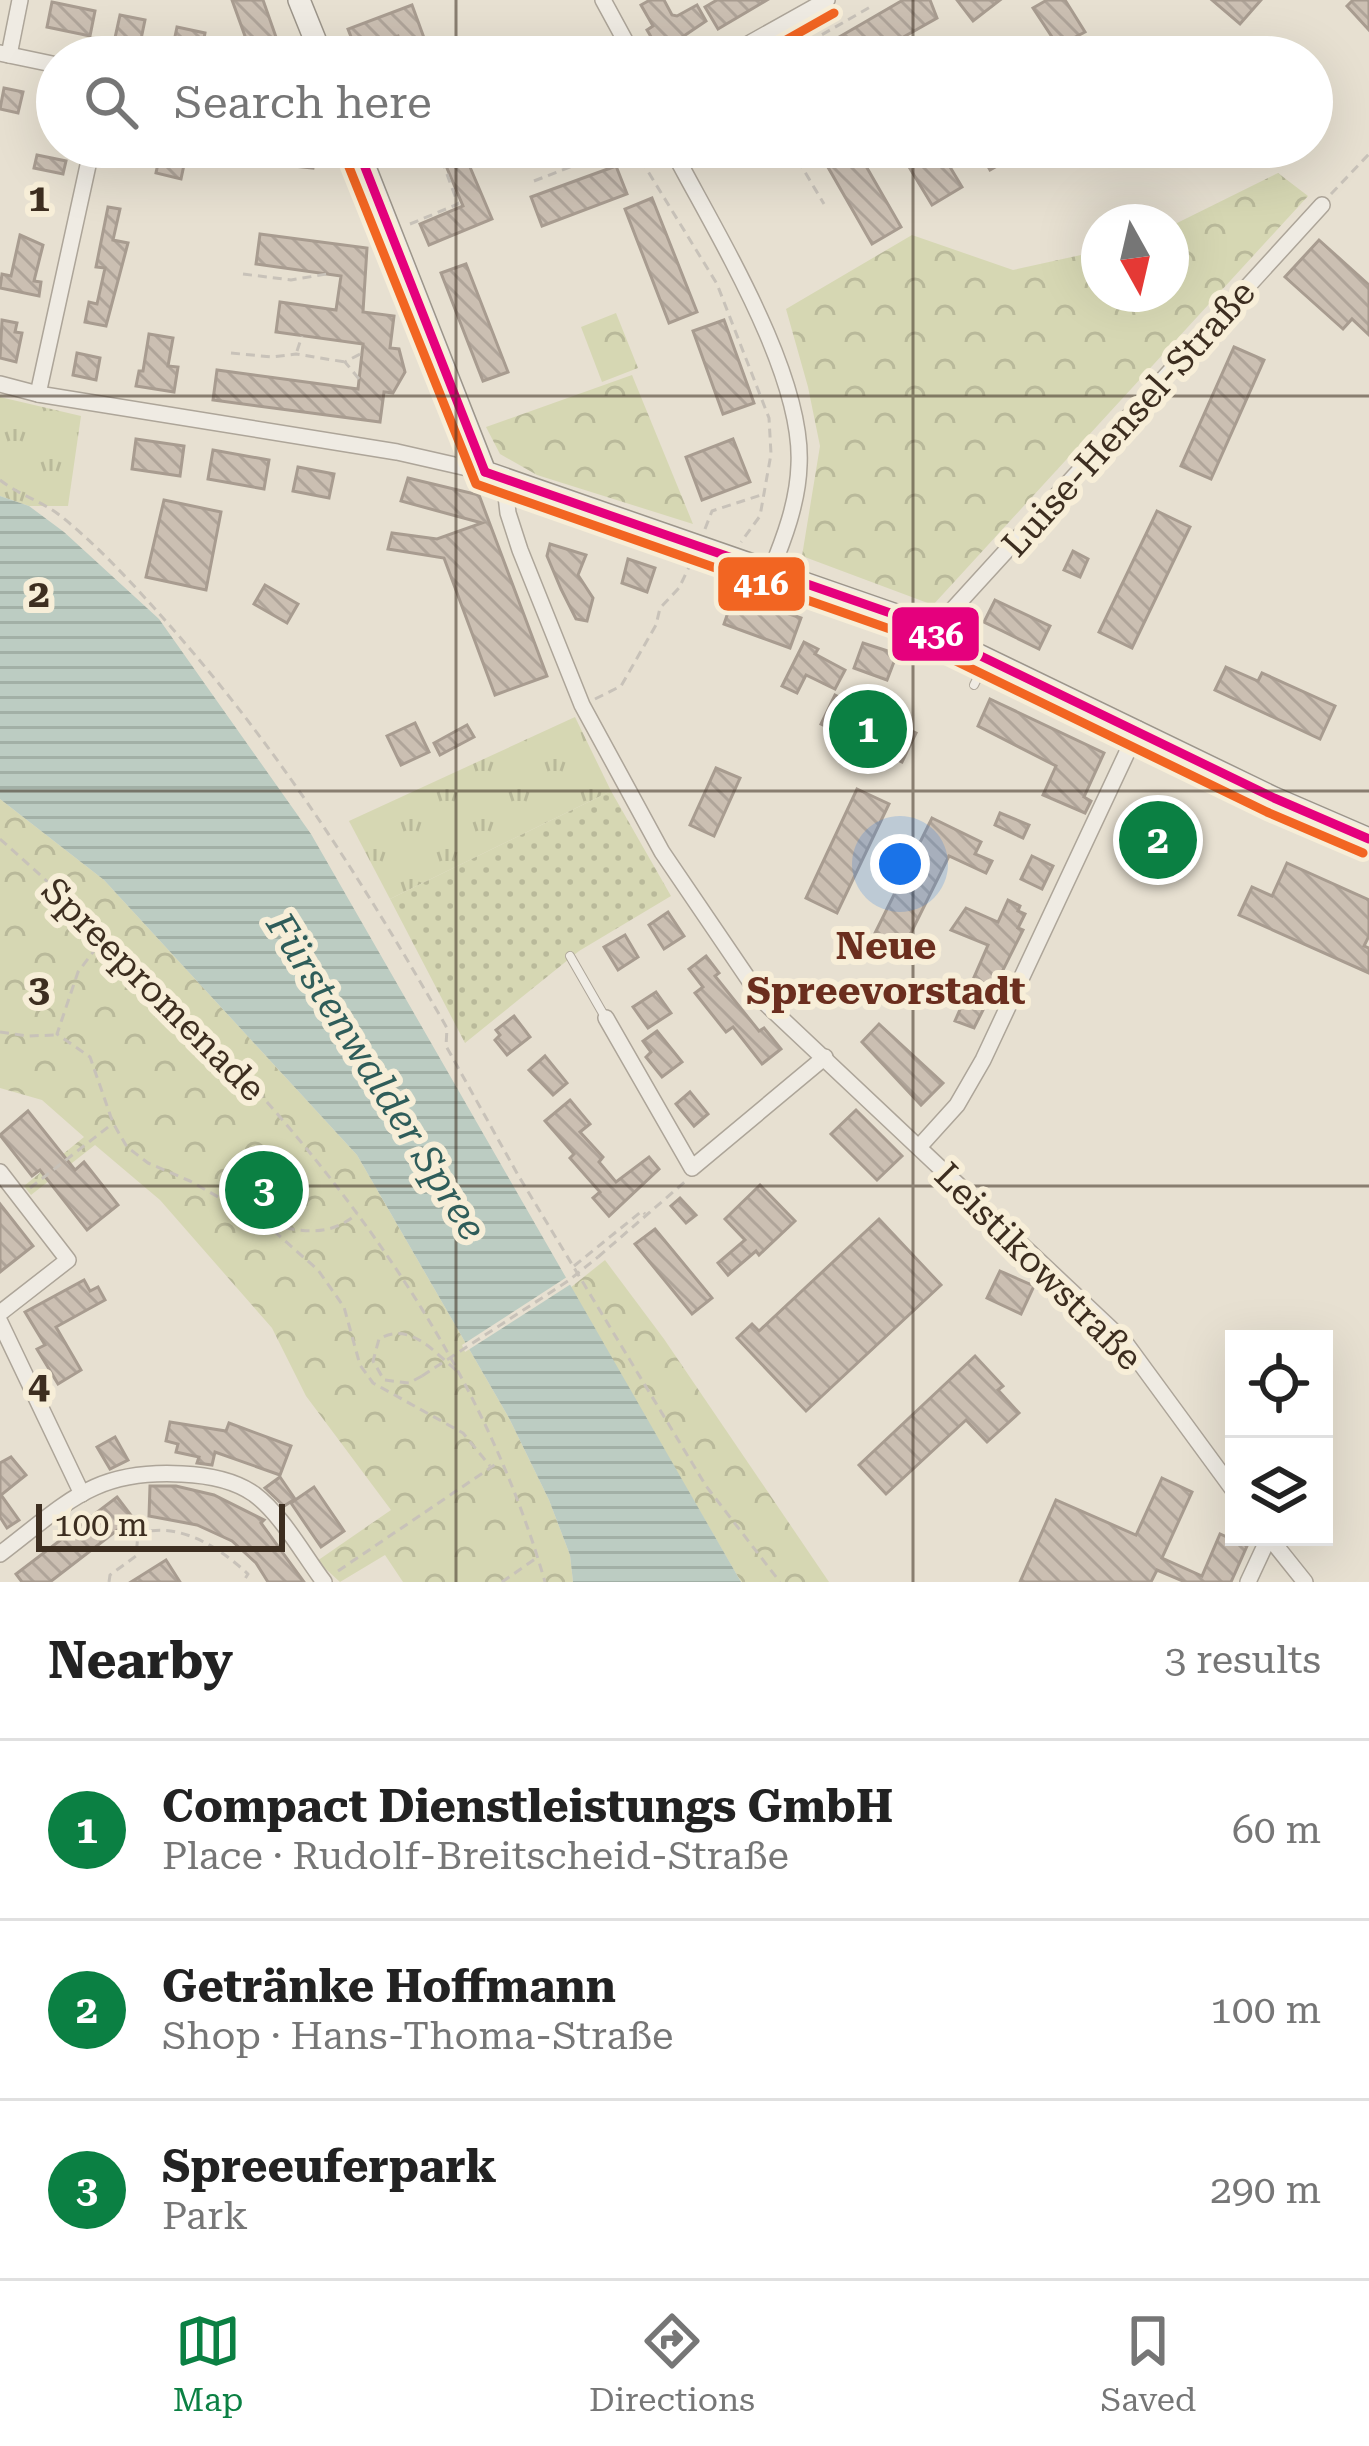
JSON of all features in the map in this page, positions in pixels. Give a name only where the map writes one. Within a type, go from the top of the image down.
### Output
[{"type":"main road","points":[[299,0],[314,36]]},
{"type":"main road","points":[[365,168],[495,475],[872,605],[1369,839]]},
{"type":"street","points":[[20,0],[4,54],[36,61]]},
{"type":"street","points":[[603,0],[623,36]]},
{"type":"street","points":[[763,36],[827,0]]},
{"type":"street","points":[[38,394],[87,168]]},
{"type":"street","points":[[682,168],[750,298],[794,409],[800,464],[770,573]]},
{"type":"street","name":"Luise-Hensel-Straße","points":[[936,633],[1322,205]]},
{"type":"street","points":[[0,384],[397,452],[495,475]]},
{"type":"street","name":"Leistikowstraße","points":[[495,475],[582,705],[662,852],[764,1002],[1124,1341],[1225,1480]]},
{"type":"street","points":[[919,1147],[957,1105],[982,1060],[1138,729]]},
{"type":"street","points":[[606,1018],[692,1168],[825,1057]]},
{"type":"street","points":[[0,1172],[68,1260],[0,1312]]},
{"type":"street","points":[[0,1322],[82,1494]]},
{"type":"street","points":[[0,1554],[102,1481],[131,1474],[195,1475],[251,1492],[323,1581]]},
{"type":"street","points":[[1248,1582],[1265,1546]]},
{"type":"street","points":[[1276,1546],[1304,1582]]},
{"type":"lane","points":[[974,685],[988,658]]},
{"type":"lane","points":[[570,956],[606,1018]]},
{"type":"path","points":[[819,36],[872,6]]},
{"type":"path","points":[[1322,205],[1369,154]]},
{"type":"path","points":[[406,226],[458,204],[444,168]]},
{"type":"path","points":[[646,168],[717,284],[769,418],[771,454],[760,516],[729,559]]},
{"type":"path","points":[[803,168],[824,204]]},
{"type":"path","points":[[534,181],[568,169]]},
{"type":"path","points":[[280,278],[281,267]]},
{"type":"path","points":[[243,274],[312,279],[327,274]]},
{"type":"path","points":[[296,354],[302,336]]},
{"type":"path","points":[[231,352],[272,357],[296,354],[345,362],[362,352]]},
{"type":"path","points":[[345,362],[359,380]]},
{"type":"path","points":[[0,480],[36,497],[106,557],[243,711],[297,783],[381,913],[446,1028],[446,1046],[706,1486],[780,1582]]},
{"type":"path","points":[[582,705],[621,686],[656,625],[660,608],[679,588],[712,511],[764,494]]},
{"type":"path","name":"Spreepromenade","points":[[0,839],[107,934],[206,1033],[358,1213],[459,1372],[500,1461],[545,1582]]},
{"type":"path","points":[[57,1034],[78,972],[107,934]]},
{"type":"path","points":[[0,1032],[57,1034],[90,1057],[113,1123],[127,1147],[148,1163],[266,1224],[318,1270],[344,1307],[360,1365],[373,1383],[463,1433],[490,1466]]},
{"type":"path","points":[[19,1197],[113,1123]]},
{"type":"path","points":[[459,1372],[403,1332],[379,1339],[374,1361],[384,1380],[409,1383],[422,1376],[568,1282],[691,1177],[692,1168]]},
{"type":"path","points":[[574,1266],[641,1211],[647,1215]]},
{"type":"path","points":[[266,1224],[317,1232],[344,1225],[358,1213]]},
{"type":"path","points":[[323,1581],[500,1461]]},
{"type":"path","points":[[109,1582],[110,1575],[136,1556],[138,1534],[146,1530],[197,1538],[226,1554],[248,1574],[244,1582]]},
{"type":"path","points":[[502,1582],[538,1558]]},
{"type":"green space","points":[[1278,173],[1308,196],[933,605],[802,556],[820,446],[786,309],[912,235],[1013,270],[1081,255],[1081,312],[1189,312],[1189,217]]},
{"type":"green space","points":[[616,313],[638,368],[602,382],[581,327]]},
{"type":"green space","points":[[632,375],[693,524],[537,475],[500,454],[486,427]]},
{"type":"green space","points":[[0,397],[81,416],[68,506],[29,506],[0,496]]},
{"type":"green space","points":[[575,717],[611,791],[390,899],[349,821]]},
{"type":"green space","points":[[611,791],[671,896],[579,951],[465,1043],[390,899]]},
{"type":"green space","points":[[0,799],[104,880],[357,1155],[509,1418],[549,1500],[570,1555],[573,1582],[403,1582],[385,1555],[340,1582],[317,1561],[391,1510],[306,1396],[272,1328],[160,1200],[95,1145],[31,1195],[24,1186],[84,1137],[42,1100],[0,1088]]},
{"type":"green space","points":[[605,1260],[829,1582],[741,1582],[570,1288]]},
{"type":"water","name":"Fürstenwalder Spree","points":[[0,496],[29,506],[64,532],[159,619],[311,834],[741,1582],[573,1582],[570,1555],[549,1500],[509,1418],[357,1155],[104,880],[0,799]]},
{"type":"pier","points":[[570,1275],[571,1284],[465,1352],[462,1345]]},
{"type":"building","points":[[232,0],[263,0],[276,36],[245,36]]},
{"type":"building","points":[[664,0],[677,16],[697,5],[706,21],[684,36],[651,36],[647,30],[653,26],[641,5]]},
{"type":"building","points":[[717,0],[767,0],[718,29],[705,7]]},
{"type":"building","points":[[903,0],[930,0],[937,18],[905,36],[841,36]]},
{"type":"building","points":[[957,0],[1000,0],[973,21]]},
{"type":"building","points":[[1047,0],[1065,0],[1085,32],[1051,36],[1033,8]]},
{"type":"building","points":[[1212,0],[1261,0],[1240,24]]},
{"type":"building","points":[[1353,0],[1369,0],[1369,30],[1347,6]]},
{"type":"building","points":[[52,2],[95,11],[90,36],[47,27]]},
{"type":"building","points":[[412,5],[423,36],[351,36],[348,29]]},
{"type":"building","points":[[120,15],[145,20],[142,36],[115,36]]},
{"type":"building","points":[[177,27],[205,33],[204,36],[175,36]]},
{"type":"building","points":[[4,88],[23,92],[18,113],[0,109]]},
{"type":"building","points":[[36,159],[36,168],[64,168],[63,174],[34,168]]},
{"type":"building","points":[[157,168],[183,168],[181,179],[156,173]]},
{"type":"building","points":[[447,168],[470,168],[492,219],[429,245],[420,224],[463,206]]},
{"type":"building","points":[[611,168],[617,168],[627,194],[542,226],[531,197]]},
{"type":"building","points":[[828,168],[867,168],[901,227],[872,244]]},
{"type":"building","points":[[910,168],[951,168],[962,187],[932,205]]},
{"type":"building","points":[[652,198],[697,312],[669,323],[625,209]]},
{"type":"building","points":[[108,207],[120,209],[113,240],[128,243],[106,326],[85,322],[89,302],[97,304],[105,268],[96,267]]},
{"type":"building","points":[[260,234],[367,248],[363,312],[394,316],[390,348],[399,349],[405,372],[393,393],[384,392],[380,422],[213,400],[217,370],[358,389],[363,344],[276,332],[280,302],[336,310],[341,276],[256,264]]},
{"type":"building","points":[[20,235],[43,245],[34,281],[41,282],[39,296],[0,288],[2,274],[11,276]]},
{"type":"building","points":[[1319,240],[1369,285],[1369,335],[1352,319],[1343,329],[1285,277]]},
{"type":"building","points":[[466,264],[508,372],[483,381],[441,273]]},
{"type":"building","points":[[2,320],[17,323],[15,332],[22,333],[16,362],[0,358]]},
{"type":"building","points":[[724,320],[754,403],[723,414],[693,331]]},
{"type":"building","points":[[149,334],[173,338],[168,366],[178,367],[174,392],[136,386]]},
{"type":"building","points":[[1234,347],[1264,360],[1211,479],[1181,466]]},
{"type":"building","points":[[77,353],[100,358],[96,380],[73,375]]},
{"type":"building","points":[[136,439],[184,446],[180,476],[132,469]]},
{"type":"building","points":[[733,439],[750,482],[702,500],[686,457]]},
{"type":"building","points":[[213,450],[269,460],[264,489],[208,479]]},
{"type":"building","points":[[298,467],[334,474],[329,498],[293,491]]},
{"type":"building","points":[[408,478],[479,495],[547,676],[495,695],[444,558],[388,549],[392,533],[437,539],[482,523],[401,501]]},
{"type":"building","points":[[164,500],[221,512],[206,590],[146,577]]},
{"type":"building","points":[[1157,511],[1190,527],[1132,648],[1099,632]]},
{"type":"building","points":[[550,544],[586,555],[578,575],[593,598],[587,621],[576,619],[561,589],[547,556]]},
{"type":"building","points":[[1073,551],[1088,559],[1080,577],[1064,570]]},
{"type":"building","points":[[628,559],[655,568],[647,592],[622,583]]},
{"type":"building","points":[[265,585],[298,604],[287,623],[254,604]]},
{"type":"building","points":[[734,595],[801,618],[790,648],[724,624]]},
{"type":"building","points":[[995,600],[1050,626],[1039,649],[984,622]]},
{"type":"building","points":[[804,642],[818,649],[815,654],[845,670],[835,689],[806,675],[797,693],[782,686]]},
{"type":"building","points":[[863,643],[897,654],[887,680],[854,668]]},
{"type":"building","points":[[1226,667],[1258,681],[1262,673],[1335,706],[1320,739],[1215,690]]},
{"type":"building","points":[[835,695],[916,733],[902,762],[821,724]]},
{"type":"building","points":[[990,699],[1104,753],[1084,797],[1091,801],[1085,813],[1043,795],[1056,766],[978,726]]},
{"type":"building","points":[[415,723],[429,752],[401,765],[387,736]]},
{"type":"building","points":[[467,725],[474,737],[440,755],[434,743]]},
{"type":"building","points":[[716,768],[740,778],[714,836],[690,825]]},
{"type":"building","points":[[857,789],[889,804],[837,913],[806,898]]},
{"type":"building","points":[[1147,800],[1196,821],[1169,881],[1121,860]]},
{"type":"building","points":[[1000,813],[1029,825],[1023,838],[995,825]]},
{"type":"building","points":[[932,818],[981,842],[975,854],[992,861],[986,873],[949,856],[904,947],[875,933]]},
{"type":"building","points":[[1032,856],[1053,866],[1042,889],[1021,879]]},
{"type":"building","points":[[1287,863],[1369,900],[1369,936],[1364,946],[1369,948],[1369,973],[1239,915],[1252,887],[1272,896]]},
{"type":"building","points":[[1008,900],[1025,914],[1018,928],[1023,930],[974,1028],[955,1021],[988,945],[951,930],[966,908],[998,922]]},
{"type":"building","points":[[668,912],[684,936],[664,949],[649,925]]},
{"type":"building","points":[[625,935],[638,957],[618,970],[604,947]]},
{"type":"building","points":[[706,956],[719,973],[715,976],[759,1031],[764,1028],[781,1049],[762,1064],[733,1027],[726,1032],[695,993],[703,987],[689,969]]},
{"type":"building","points":[[656,992],[671,1013],[648,1028],[633,1007]]},
{"type":"building","points":[[514,1016],[530,1037],[507,1055],[495,1040],[500,1035],[496,1030]]},
{"type":"building","points":[[879,1024],[943,1083],[921,1105],[862,1042]]},
{"type":"building","points":[[657,1031],[682,1062],[662,1077],[646,1057],[651,1052],[643,1041]]},
{"type":"building","points":[[545,1056],[567,1083],[553,1095],[529,1070]]},
{"type":"building","points":[[690,1092],[708,1114],[694,1126],[676,1104]]},
{"type":"building","points":[[570,1100],[590,1124],[580,1132],[603,1157],[599,1162],[616,1182],[649,1157],[659,1169],[609,1216],[593,1198],[600,1192],[545,1121]]},
{"type":"building","points":[[856,1110],[902,1156],[877,1180],[831,1134]]},
{"type":"building","points":[[28,1111],[75,1170],[84,1162],[118,1205],[87,1230],[40,1170],[32,1176],[0,1135]]},
{"type":"building","points":[[760,1185],[795,1221],[759,1255],[756,1251],[728,1275],[718,1263],[745,1240],[725,1219]]},
{"type":"building","points":[[680,1198],[696,1215],[686,1223],[671,1206]]},
{"type":"building","points":[[0,1204],[33,1246],[0,1272]]},
{"type":"building","points":[[879,1219],[941,1285],[806,1411],[737,1338],[752,1324],[759,1331]]},
{"type":"building","points":[[655,1229],[712,1298],[692,1314],[635,1244]]},
{"type":"building","points":[[1000,1271],[1034,1286],[1021,1314],[987,1298]]},
{"type":"building","points":[[84,1280],[90,1291],[98,1287],[105,1300],[56,1327],[81,1370],[58,1384],[37,1349],[45,1345],[25,1312]]},
{"type":"building","points":[[975,1356],[1003,1386],[998,1390],[1019,1413],[987,1442],[966,1420],[886,1494],[859,1465]]},
{"type":"building","points":[[170,1422],[226,1431],[229,1423],[291,1446],[280,1475],[215,1452],[212,1465],[197,1463],[199,1457],[176,1452],[178,1444],[166,1441]]},
{"type":"building","points":[[115,1437],[128,1460],[110,1469],[97,1447]]},
{"type":"building","points":[[11,1457],[26,1475],[1,1495],[19,1520],[7,1528],[0,1517],[0,1463]]},
{"type":"building","points":[[280,1477],[295,1499],[284,1506],[265,1488]]},
{"type":"building","points":[[1162,1478],[1192,1492],[1162,1558],[1202,1576],[1220,1534],[1225,1536],[1225,1546],[1247,1546],[1231,1582],[1185,1582],[1157,1570],[1151,1582],[1020,1582],[1056,1500],[1136,1535]]},
{"type":"building","points":[[150,1486],[176,1486],[214,1495],[264,1520],[261,1523],[304,1582],[268,1582],[232,1541],[197,1525],[149,1516]]},
{"type":"building","points":[[314,1487],[344,1531],[321,1547],[291,1503]]},
{"type":"building","points":[[117,1497],[133,1518],[50,1582],[22,1582],[16,1574]]},
{"type":"building","points":[[166,1560],[180,1582],[131,1582]]},
{"type":"transit line","name":"416","points":[[793,36],[834,13]]},
{"type":"transit line","name":"416","points":[[349,168],[476,484],[890,629],[1267,812],[1363,853]]},
{"type":"transit line","name":"436","points":[[365,168],[485,472]]},
{"type":"transit line","name":"436","points":[[485,472],[896,615],[1274,798],[1369,839]]},
{"type":"place","name":"Compact Dienstleistungs GmbH","points":[[868,729]]},
{"type":"place","name":"Getränke Hoffmann","points":[[1158,840]]},
{"type":"place","name":"Spreeuferpark","points":[[264,1190]]},
{"type":"district","name":"Neue Spreevorstadt","points":[[886,968]]}]
